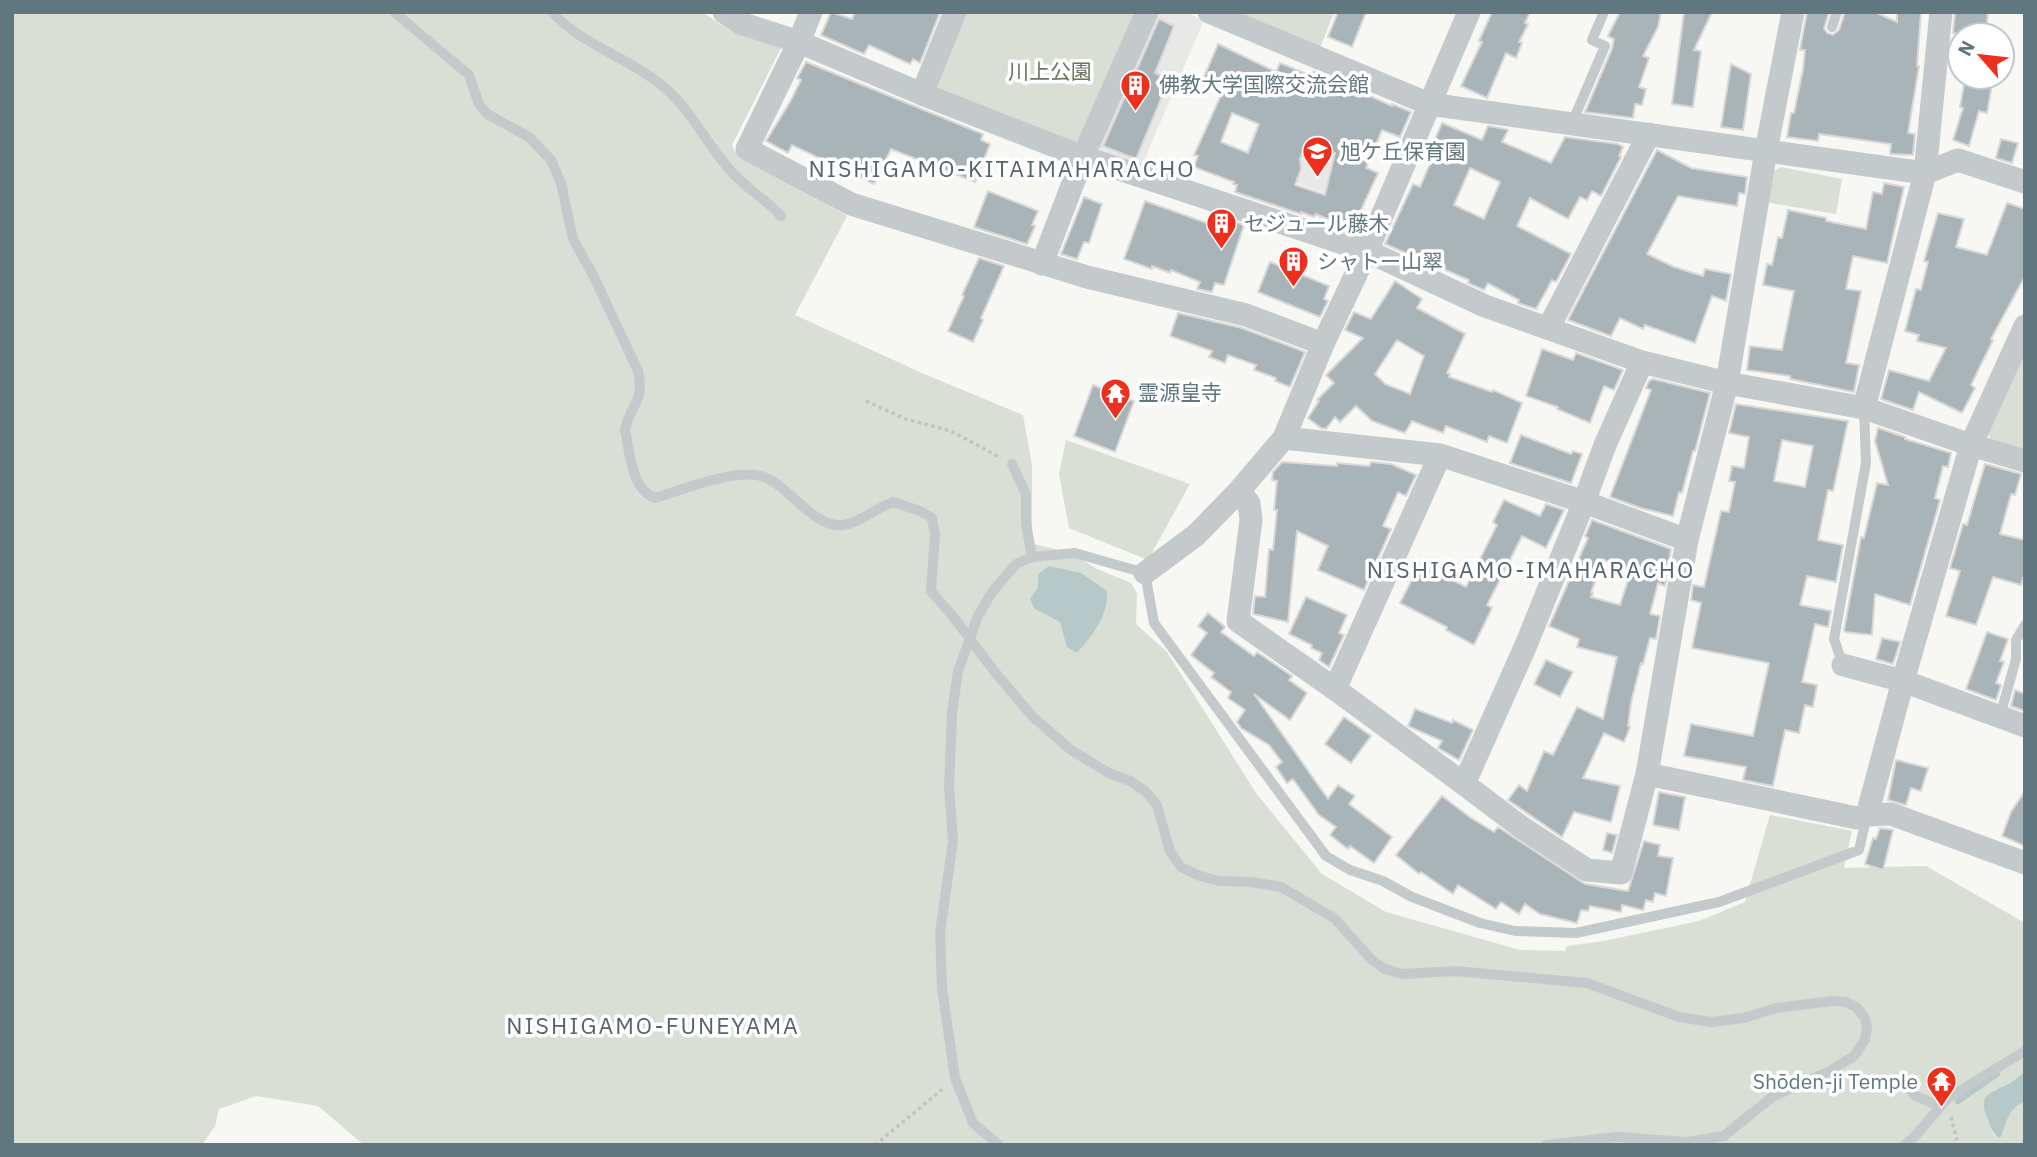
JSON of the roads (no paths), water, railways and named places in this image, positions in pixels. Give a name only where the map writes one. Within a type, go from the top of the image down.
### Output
[{"type":"street","points":[[724,12],[740,23],[799,41],[922,94],[1083,157],[1367,251],[1485,306],[1643,362],[1727,383],[1864,408],[2025,461]]},
{"type":"street","points":[[811,12],[747,149],[851,204],[1087,277],[1246,315],[1322,344]]},
{"type":"street","points":[[922,94],[955,12]]},
{"type":"street","points":[[1042,264],[1083,157],[1147,12]]},
{"type":"street","points":[[1209,12],[1429,104],[1925,173],[1958,160],[2025,182]]},
{"type":"street","points":[[1145,573],[1196,535],[1239,491],[1284,438],[1322,344],[1367,251],[1468,12]]},
{"type":"street","points":[[1239,491],[1249,503],[1251,520],[1238,621],[1335,689],[1521,827],[1587,870],[1621,873],[1647,774],[1687,540],[1727,383],[1766,151],[1793,12]]},
{"type":"street","points":[[1864,408],[1925,173],[1941,12]]},
{"type":"street","points":[[1549,327],[1649,134]]},
{"type":"street","points":[[1867,815],[1971,445],[2025,326]]},
{"type":"street","points":[[1464,784],[1526,645],[1605,445],[1643,362]]},
{"type":"street","points":[[1284,438],[1440,455],[1584,502],[1687,540]]},
{"type":"street","points":[[1335,689],[1440,455]]},
{"type":"street","points":[[1843,665],[1903,681],[2025,726]]},
{"type":"street","points":[[1647,774],[1857,818],[1891,814],[2025,863]]},
{"type":"lane","points":[[394,12],[469,75],[479,104],[487,114],[530,137],[551,160],[561,183],[573,239],[638,371],[642,387],[640,398],[625,430],[639,487],[655,498],[721,479],[762,476],[832,525],[845,525],[893,502],[932,518],[935,534],[931,591],[1032,716],[1072,750],[1145,791],[1157,805],[1170,851],[1181,867],[1219,881],[1251,882],[1280,887],[1334,918],[1371,960],[1385,969],[1402,974],[1456,971],[1587,983],[1679,1017],[1711,1022],[1744,1018],[1776,1008],[1832,1001],[1846,1002],[1856,1007],[1865,1018],[1865,1040],[1854,1056],[1829,1071],[1772,1097],[1724,1136],[1687,1142],[1616,1137],[1546,1145]]},
{"type":"lane","points":[[552,12],[575,34],[627,61],[659,83],[676,99],[729,169],[782,216]]},
{"type":"lane","points":[[1573,123],[1605,46],[1592,40],[1604,12]]},
{"type":"lane","points":[[1832,27],[1837,12]]},
{"type":"lane","points":[[1843,665],[1834,639],[1867,463],[1864,408]]},
{"type":"lane","points":[[1012,464],[1026,494],[1026,524],[1032,557]]},
{"type":"lane","points":[[999,1145],[973,1123],[955,1078],[942,988],[940,933],[953,841],[949,787],[952,713],[958,671],[978,616],[1003,576],[1016,564],[1032,557],[1075,553],[1145,573],[1154,623],[1326,856],[1350,870],[1382,881],[1412,897],[1480,923],[1515,931],[1576,933],[1719,902],[1859,850],[1867,815]]},
{"type":"lane","points":[[2000,716],[2016,659],[2016,639],[2025,625]]},
{"type":"lane","points":[[1905,1145],[1943,1102],[2025,1051]]},
{"type":"lane","points":[[1906,1084],[1914,1095],[1943,1102]]},
{"type":"waterway","points":[[1958,1101],[1997,1074]]},
{"type":"place","name":"佛教大学国際交流会館","points":[[1136,112]]},
{"type":"place","name":"旭ケ丘保育園","points":[[1317,179]]},
{"type":"place","name":"セジュール藤木","points":[[1221,251]]},
{"type":"place","name":"シャトー山翠","points":[[1294,289]]},
{"type":"place","name":"霊源皇寺","points":[[1115,420]]},
{"type":"place","name":"Shōden-ji Temple","points":[[1941,1109]]},
{"type":"district","name":"NISHIGAMO-KITAIMAHARACHO","points":[[1002,169]]},
{"type":"district","name":"NISHIGAMO-IMAHARACHO","points":[[1531,570]]},
{"type":"district","name":"NISHIGAMO-FUNEYAMA","points":[[653,1026]]},
{"type":"park label","name":"川上公園","points":[[1050,72]]}]
